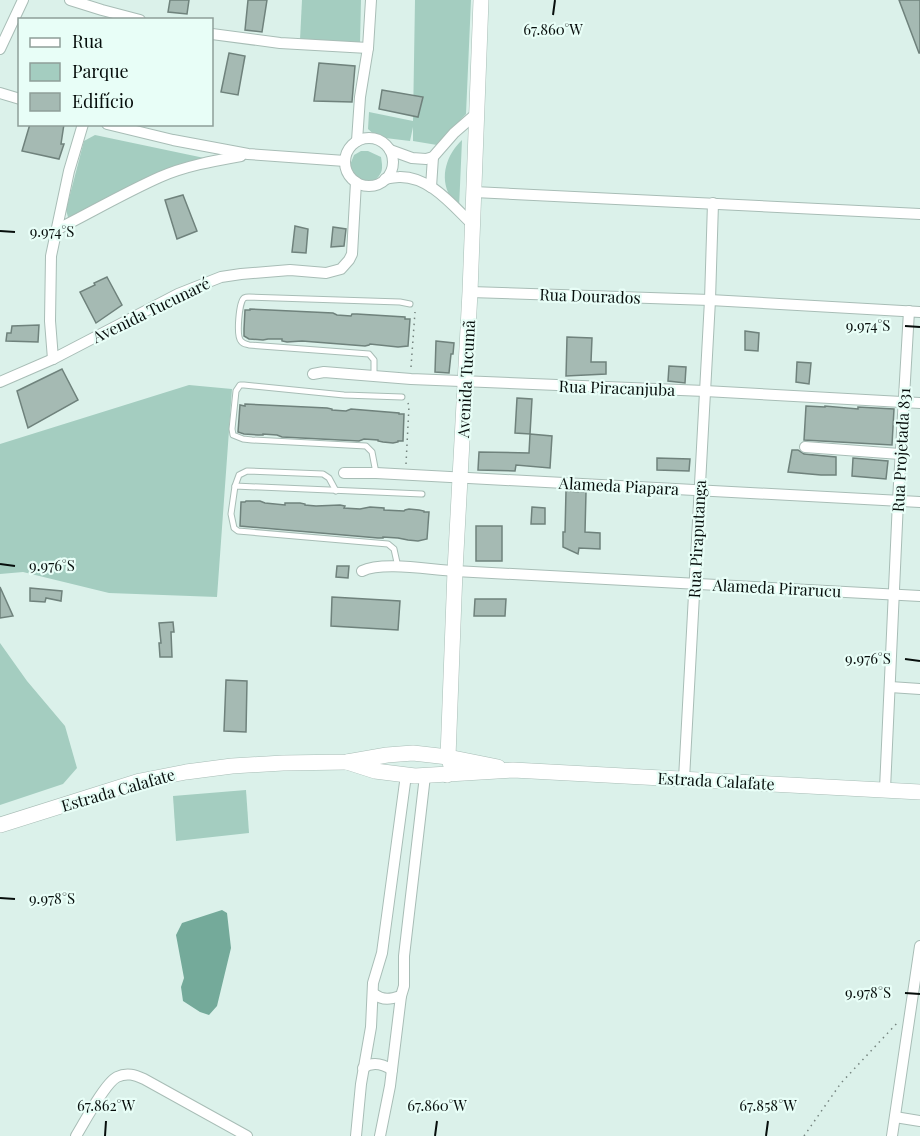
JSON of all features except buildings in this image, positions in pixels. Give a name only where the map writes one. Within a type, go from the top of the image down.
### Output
[{"type":"street","points":[[0,49],[23,0]]},
{"type":"street","points":[[70,0],[132,18]]},
{"type":"street","points":[[357,141],[371,0]]},
{"type":"street","name":"Avenida Tucumã","points":[[447,774],[452,768],[448,757],[473,225],[481,0]]},
{"type":"street","points":[[213,34],[280,43],[368,48]]},
{"type":"street","points":[[0,93],[18,98]]},
{"type":"street","points":[[431,187],[434,157],[454,133],[477,113]]},
{"type":"street","points":[[53,359],[50,321],[51,256],[69,171],[81,126]]},
{"type":"street","points":[[114,126],[152,136],[248,154],[345,161]]},
{"type":"street","points":[[390,150],[392,168],[380,183],[368,186],[356,182],[348,173],[345,161],[348,150],[357,141],[363,139],[375,139],[390,150],[412,158],[434,157]]},
{"type":"street","points":[[56,230],[161,177],[194,165],[248,154]]},
{"type":"street","points":[[385,179],[411,178],[431,187],[473,225]]},
{"type":"street","name":"Avenida Tucunaré","points":[[0,382],[53,359],[178,294],[221,277],[241,273],[290,270],[326,273],[341,269],[352,254],[356,182]]},
{"type":"street","points":[[474,192],[920,214]]},
{"type":"street","name":"Rua Piraputanga","points":[[684,779],[710,300],[713,203]]},
{"type":"street","name":"Rua Dourados","points":[[470,292],[710,300]]},
{"type":"street","name":"Rua Projetada 831","points":[[710,300],[914,311],[903,402],[885,789]]},
{"type":"street","name":"Rua Piracanjuba","points":[[313,374],[324,372],[920,403]]},
{"type":"street","points":[[805,447],[900,454]]},
{"type":"street","name":"Alameda Piapara","points":[[344,473],[920,502]]},
{"type":"street","points":[[362,571],[372,567],[398,567],[455,572]]},
{"type":"street","name":"Alameda Pirarucu","points":[[455,572],[920,596]]},
{"type":"street","points":[[890,687],[920,689]]},
{"type":"street","name":"Estrada Calafate","points":[[0,825],[140,781],[232,765],[347,762],[413,753],[448,757],[513,770]]},
{"type":"street","points":[[356,1136],[363,1068],[371,1027],[375,977],[382,953],[400,775],[390,769],[390,765],[394,757],[399,754]]},
{"type":"street","name":"Estrada Calafate","points":[[347,762],[375,771],[400,775],[425,776],[513,770],[920,792]]},
{"type":"street","points":[[380,1136],[404,986],[404,956],[425,776]]},
{"type":"street","points":[[892,1136],[920,946]]},
{"type":"street","points":[[374,993],[384,999],[401,996]]},
{"type":"street","points":[[908,1030],[920,1032]]},
{"type":"street","points":[[363,1068],[377,1064],[392,1070]]},
{"type":"street","points":[[76,1136],[108,1084],[117,1077],[128,1074],[144,1079],[247,1136]]},
{"type":"street","points":[[895,1117],[920,1121]]},
{"type":"lane","points":[[374,376],[374,360],[369,354],[243,343],[238,336],[242,300],[249,297],[410,304]]},
{"type":"lane","points":[[375,473],[372,452],[366,446],[252,440],[233,435],[236,391],[244,385],[337,394],[402,397]]},
{"type":"lane","points":[[336,491],[329,478],[323,474],[247,471],[238,476],[235,486],[231,514],[234,528],[238,531],[388,544],[394,549],[398,567]]},
{"type":"lane","points":[[235,486],[422,494]]},
{"type":"path","points":[[410,304],[415,314],[411,378]]},
{"type":"path","points":[[402,397],[406,398],[409,406],[405,475]]},
{"type":"path","points":[[804,1136],[841,1083],[911,1007]]},
{"type":"green space","points":[[302,0],[361,0],[360,44],[300,40]]},
{"type":"green space","points":[[415,0],[471,0],[466,114],[437,145],[413,141],[413,127],[410,141],[377,137],[368,129],[369,112],[413,121]]},
{"type":"green space","points":[[95,135],[209,159],[74,220],[68,217],[66,210],[84,141]]},
{"type":"green space","points":[[462,140],[459,208],[447,189],[445,174],[452,152]]},
{"type":"green space","points":[[361,151],[368,151],[381,157],[382,171],[373,182],[364,183],[352,178],[350,165],[354,155]]},
{"type":"green space","points":[[189,385],[232,389],[217,597],[109,593],[23,572],[0,574],[0,444]]},
{"type":"green space","points":[[0,643],[27,681],[65,726],[77,768],[63,784],[0,805]]},
{"type":"green space","points":[[246,790],[249,833],[176,841],[173,796]]},
{"type":"shaded area","points":[[222,910],[227,913],[231,948],[217,1006],[209,1015],[183,1001],[181,987],[184,978],[176,935],[182,923]]}]
